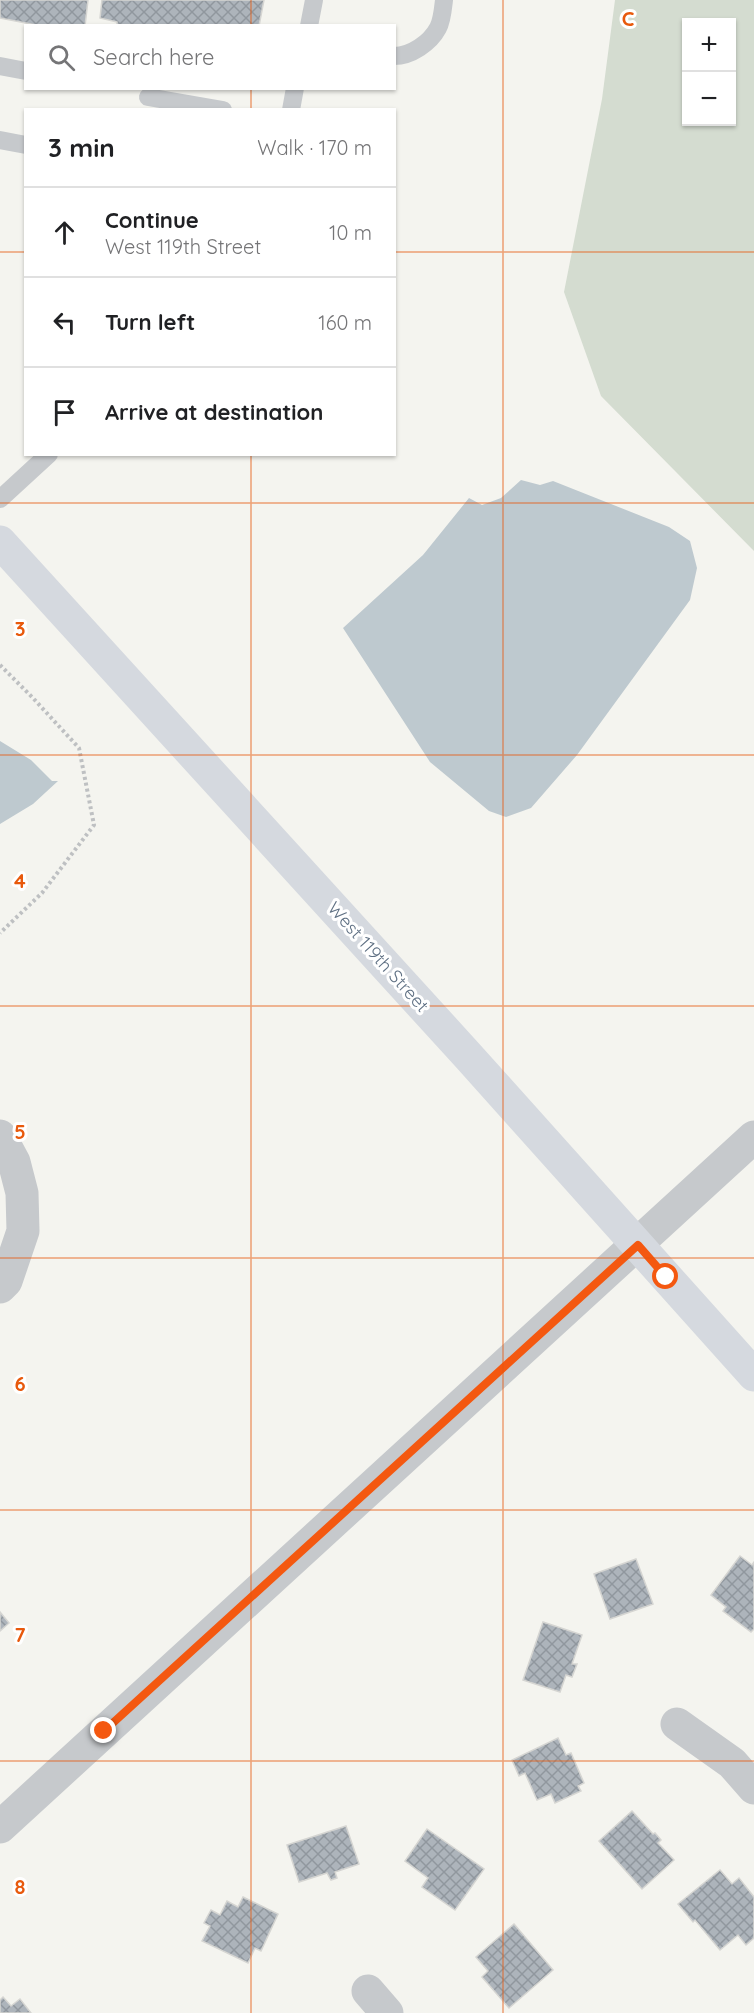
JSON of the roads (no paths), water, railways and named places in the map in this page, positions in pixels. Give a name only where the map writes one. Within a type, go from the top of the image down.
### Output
[{"type":"main road","name":"West 119th Street","points":[[0,542],[754,1375]]},
{"type":"street","points":[[0,1136],[14,1162],[22,1193],[23,1231],[6,1281],[0,1287]]},
{"type":"street","points":[[0,1827],[754,1137]]},
{"type":"street","points":[[677,1724],[732,1763],[754,1788]]},
{"type":"lane","points":[[309,24],[314,0]]},
{"type":"lane","points":[[396,56],[403,56],[424,45],[438,28],[444,0]]},
{"type":"lane","points":[[0,66],[24,71]]},
{"type":"lane","points":[[291,108],[295,90]]},
{"type":"lane","points":[[148,97],[211,108]]},
{"type":"lane","points":[[0,140],[24,145]]},
{"type":"lane","points":[[0,499],[47,456]]}]
